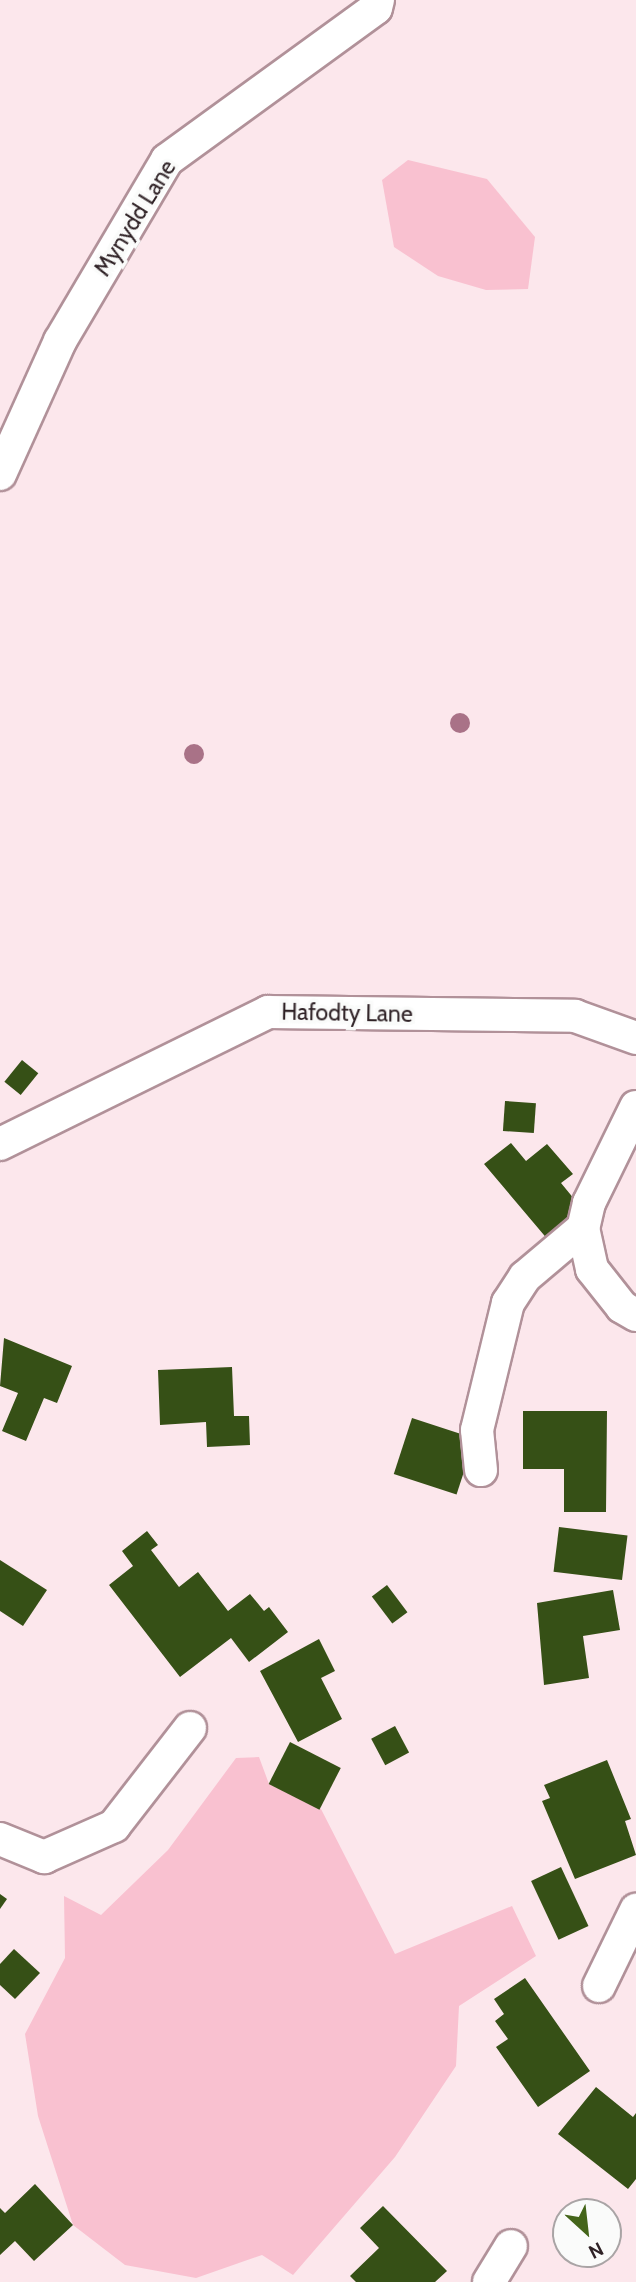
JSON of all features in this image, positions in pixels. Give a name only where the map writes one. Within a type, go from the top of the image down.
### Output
[{"type":"street","name":"Mynydd Lane","points":[[0,474],[60,341],[167,160],[376,8],[378,0]]},
{"type":"street","name":"Hafodty Lane","points":[[0,1144],[268,1012],[575,1016],[636,1038]]},
{"type":"street","points":[[636,1107],[589,1203],[583,1228],[592,1269],[622,1307],[636,1315]]},
{"type":"street","points":[[481,1470],[477,1430],[508,1303],[525,1277],[583,1228]]},
{"type":"street","points":[[0,1839],[44,1857],[114,1826],[190,1728]]},
{"type":"street","points":[[599,1986],[636,1910]]},
{"type":"street","points":[[488,2282],[511,2246]]},
{"type":"shaded area","points":[[408,160],[487,179],[535,237],[528,289],[486,290],[438,276],[394,247],[382,180]]},
{"type":"shaded area","points":[[259,1757],[269,1784],[321,1809],[395,1954],[512,1906],[536,1956],[459,2006],[456,2066],[395,2157],[293,2275],[262,2255],[196,2278],[125,2265],[73,2225],[38,2116],[25,2034],[65,1958],[64,1896],[101,1915],[168,1850],[236,1758]]},
{"type":"building","points":[[22,1060],[38,1073],[21,1095],[4,1082]]},
{"type":"building","points":[[505,1101],[536,1103],[534,1133],[503,1131]]},
{"type":"building","points":[[511,1143],[526,1161],[547,1144],[573,1174],[561,1183],[584,1211],[549,1241],[484,1164]]},
{"type":"building","points":[[4,1338],[72,1366],[57,1403],[44,1398],[26,1441],[2,1431],[18,1393],[0,1386]]},
{"type":"building","points":[[232,1367],[234,1416],[249,1416],[250,1445],[207,1447],[206,1422],[160,1425],[158,1370]]},
{"type":"building","points":[[523,1411],[607,1411],[606,1512],[564,1512],[564,1469],[523,1469]]},
{"type":"building","points":[[412,1418],[475,1438],[457,1495],[394,1474]]},
{"type":"building","points":[[559,1527],[627,1535],[622,1580],[554,1572]]},
{"type":"building","points":[[147,1531],[158,1545],[151,1550],[179,1587],[198,1572],[228,1611],[250,1594],[264,1611],[269,1607],[288,1632],[249,1662],[231,1638],[180,1677],[109,1585],[133,1566],[122,1551]]},
{"type":"building","points":[[0,1560],[47,1590],[23,1626],[0,1611]]},
{"type":"building","points":[[387,1585],[407,1612],[392,1624],[372,1596]]},
{"type":"building","points":[[613,1590],[620,1630],[583,1636],[589,1678],[544,1685],[537,1603]]},
{"type":"building","points":[[319,1639],[335,1671],[321,1678],[342,1719],[298,1742],[260,1671]]},
{"type":"building","points":[[395,1726],[409,1752],[385,1765],[371,1739]]},
{"type":"building","points":[[290,1742],[341,1768],[319,1810],[269,1784]]},
{"type":"building","points":[[607,1760],[631,1819],[625,1821],[636,1855],[575,1879],[542,1801],[550,1798],[544,1785]]},
{"type":"building","points":[[561,1867],[588,1926],[559,1940],[531,1881]]},
{"type":"building","points":[[0,1894],[7,1899],[0,1909]]},
{"type":"building","points":[[14,1949],[40,1973],[15,1999],[0,1985],[0,1964]]},
{"type":"building","points":[[525,1978],[590,2071],[538,2107],[496,2047],[508,2039],[495,2021],[504,2014],[494,1999]]},
{"type":"building","points":[[596,2087],[633,2117],[636,2113],[636,2179],[628,2189],[558,2134]]},
{"type":"building","points":[[35,2184],[73,2225],[34,2261],[15,2241],[0,2255],[0,2208],[5,2213]]},
{"type":"building","points":[[383,2206],[447,2271],[435,2282],[356,2282],[350,2276],[379,2248],[360,2228]]}]
